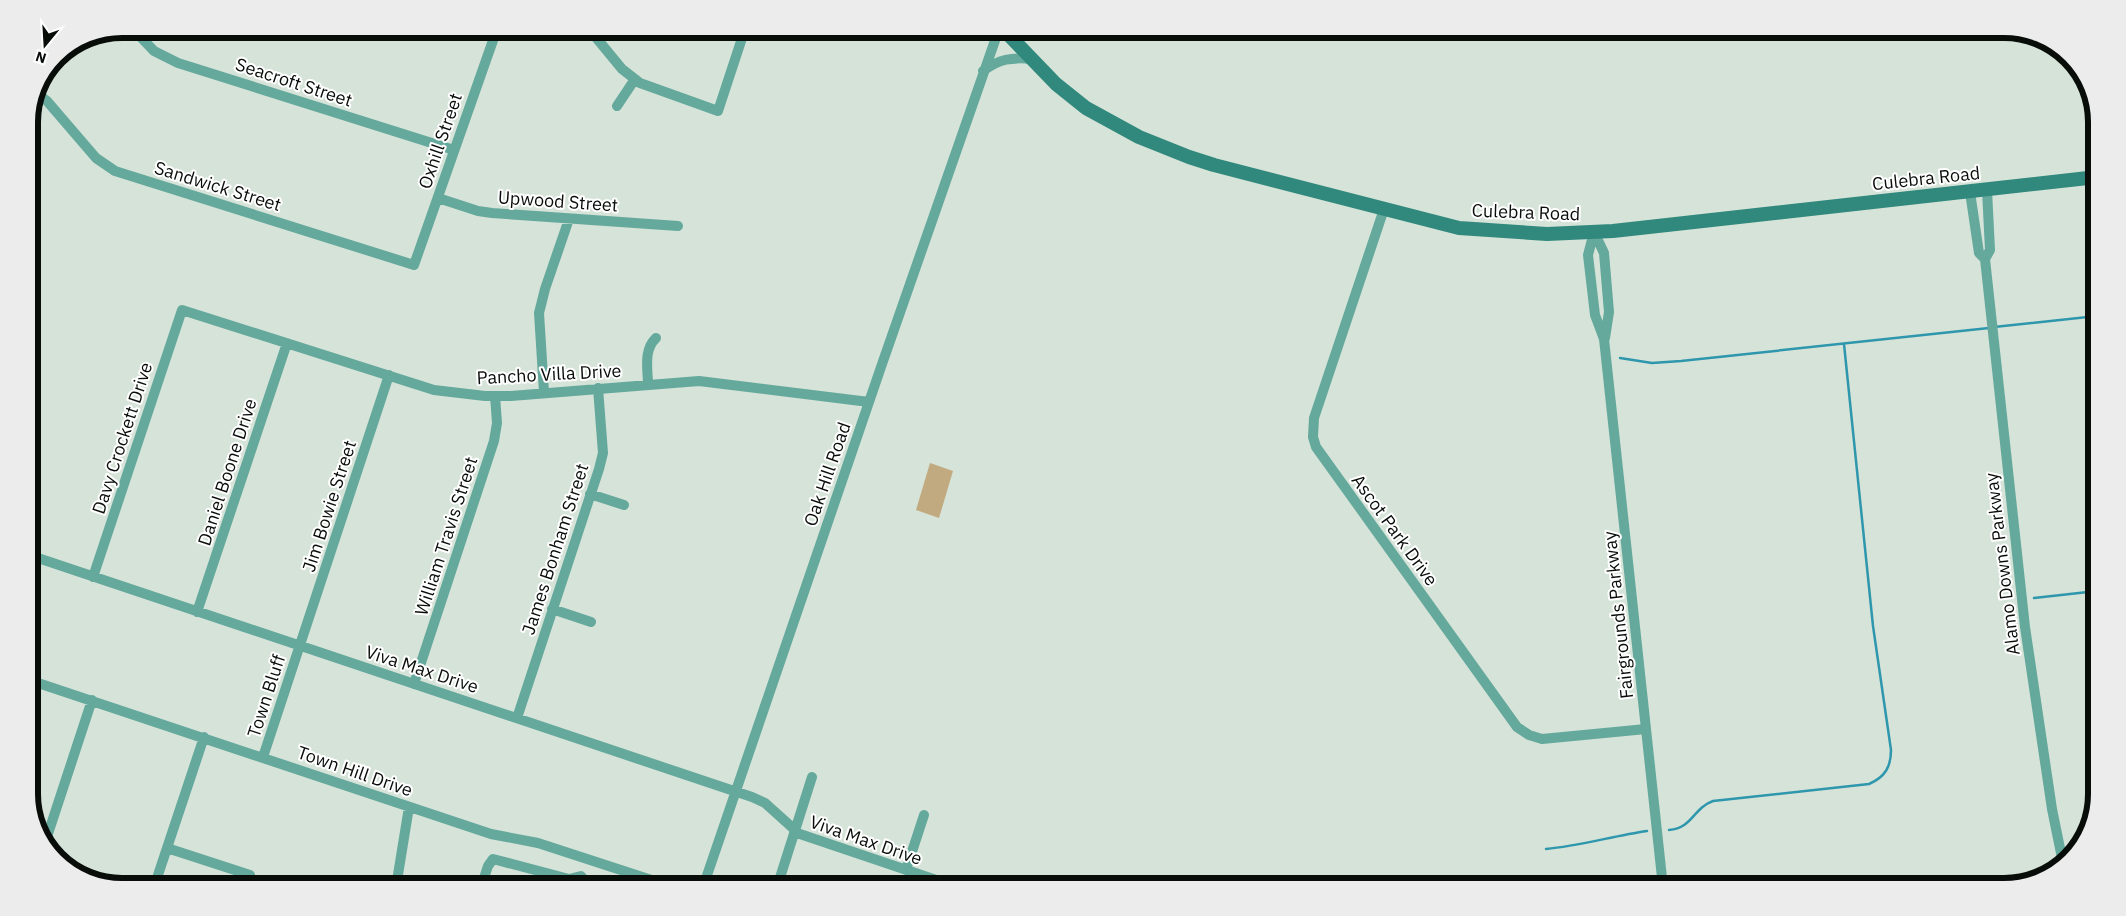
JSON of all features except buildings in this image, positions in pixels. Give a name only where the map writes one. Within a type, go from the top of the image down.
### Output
[{"type":"main road","name":"Culebra Road","points":[[1012,38],[1056,84],[1086,108],[1124,130],[1165,149],[1214,166],[1459,228],[1547,234],[1594,232],[2088,179]]},
{"type":"street","name":"Seacroft Street","points":[[141,38],[147,45],[170,60],[454,150]]},
{"type":"street","name":"Oxhill Street","points":[[414,265],[494,38]]},
{"type":"street","points":[[596,38],[622,69],[647,87],[718,111],[743,38]]},
{"type":"street","name":"Oak Hill Road","points":[[706,878],[996,38]]},
{"type":"street","points":[[984,71],[996,62],[1004,59],[1015,57],[1031,58]]},
{"type":"street","points":[[618,106],[635,79]]},
{"type":"street","name":"Sandwick Street","points":[[41,97],[47,101],[96,158],[115,170],[414,265]]},
{"type":"street","name":"Alamo Downs Parkway","points":[[1985,259],[1990,250],[1987,190]]},
{"type":"street","name":"Alamo Downs Parkway","points":[[1970,192],[1980,252],[1985,259],[2025,627],[2062,856]]},
{"type":"street","name":"Upwood Street","points":[[438,198],[478,211],[678,226]]},
{"type":"street","name":"Ascot Park Drive","points":[[1384,208],[1314,418],[1312,430],[1316,447],[1517,727],[1529,735],[1542,739],[1646,729]]},
{"type":"street","points":[[544,392],[539,313],[545,289],[569,219]]},
{"type":"street","name":"Fairgrounds Parkway","points":[[1594,232],[1604,253],[1609,312],[1604,339]]},
{"type":"street","name":"Fairgrounds Parkway","points":[[1594,232],[1588,254],[1595,315],[1604,339],[1662,878]]},
{"type":"street","name":"Pancho Villa Drive","points":[[182,310],[434,390],[461,394],[495,396],[708,381],[869,402]]},
{"type":"street","name":"Davy Crockett Drive","points":[[93,577],[182,310]]},
{"type":"street","points":[[648,385],[647,356],[650,345],[656,338]]},
{"type":"street","name":"Daniel Boone Drive","points":[[197,612],[287,343]]},
{"type":"street","name":"Jim Bowie Street","points":[[300,646],[389,376]]},
{"type":"street","name":"James Bonham Street","points":[[517,718],[603,453],[598,388]]},
{"type":"street","name":"William Travis Street","points":[[414,684],[494,441],[496,423],[495,396]]},
{"type":"street","points":[[590,494],[624,505]]},
{"type":"street","name":"Viva Max Drive","points":[[38,558],[736,791],[765,803],[795,831],[930,878]]},
{"type":"street","points":[[552,609],[591,622]]},
{"type":"street","name":"Town Bluff","points":[[263,756],[300,646]]},
{"type":"street","name":"Town Hill Drive","points":[[38,683],[263,756],[491,834],[538,843],[645,878]]},
{"type":"street","points":[[48,835],[92,700]]},
{"type":"street","points":[[157,878],[204,737]]},
{"type":"street","points":[[779,878],[812,777]]},
{"type":"street","points":[[397,878],[409,807]]},
{"type":"street","points":[[906,870],[924,815]]},
{"type":"street","points":[[167,848],[250,875]]},
{"type":"street","points":[[484,878],[488,866],[493,859],[565,878]]},
{"type":"shaded area","points":[[930,463],[953,471],[939,518],[916,510]]},
{"type":"waterway","points":[[1994,327],[2088,317]]},
{"type":"waterway","points":[[1620,358],[1652,363],[1681,361],[1989,328]]},
{"type":"waterway","points":[[1669,830],[1683,826],[1701,808],[1713,801],[1869,784],[1883,775],[1890,762],[1891,750],[1873,626],[1844,344]]},
{"type":"waterway","points":[[2034,598],[2088,592]]},
{"type":"waterway","points":[[1546,849],[1647,831]]}]
